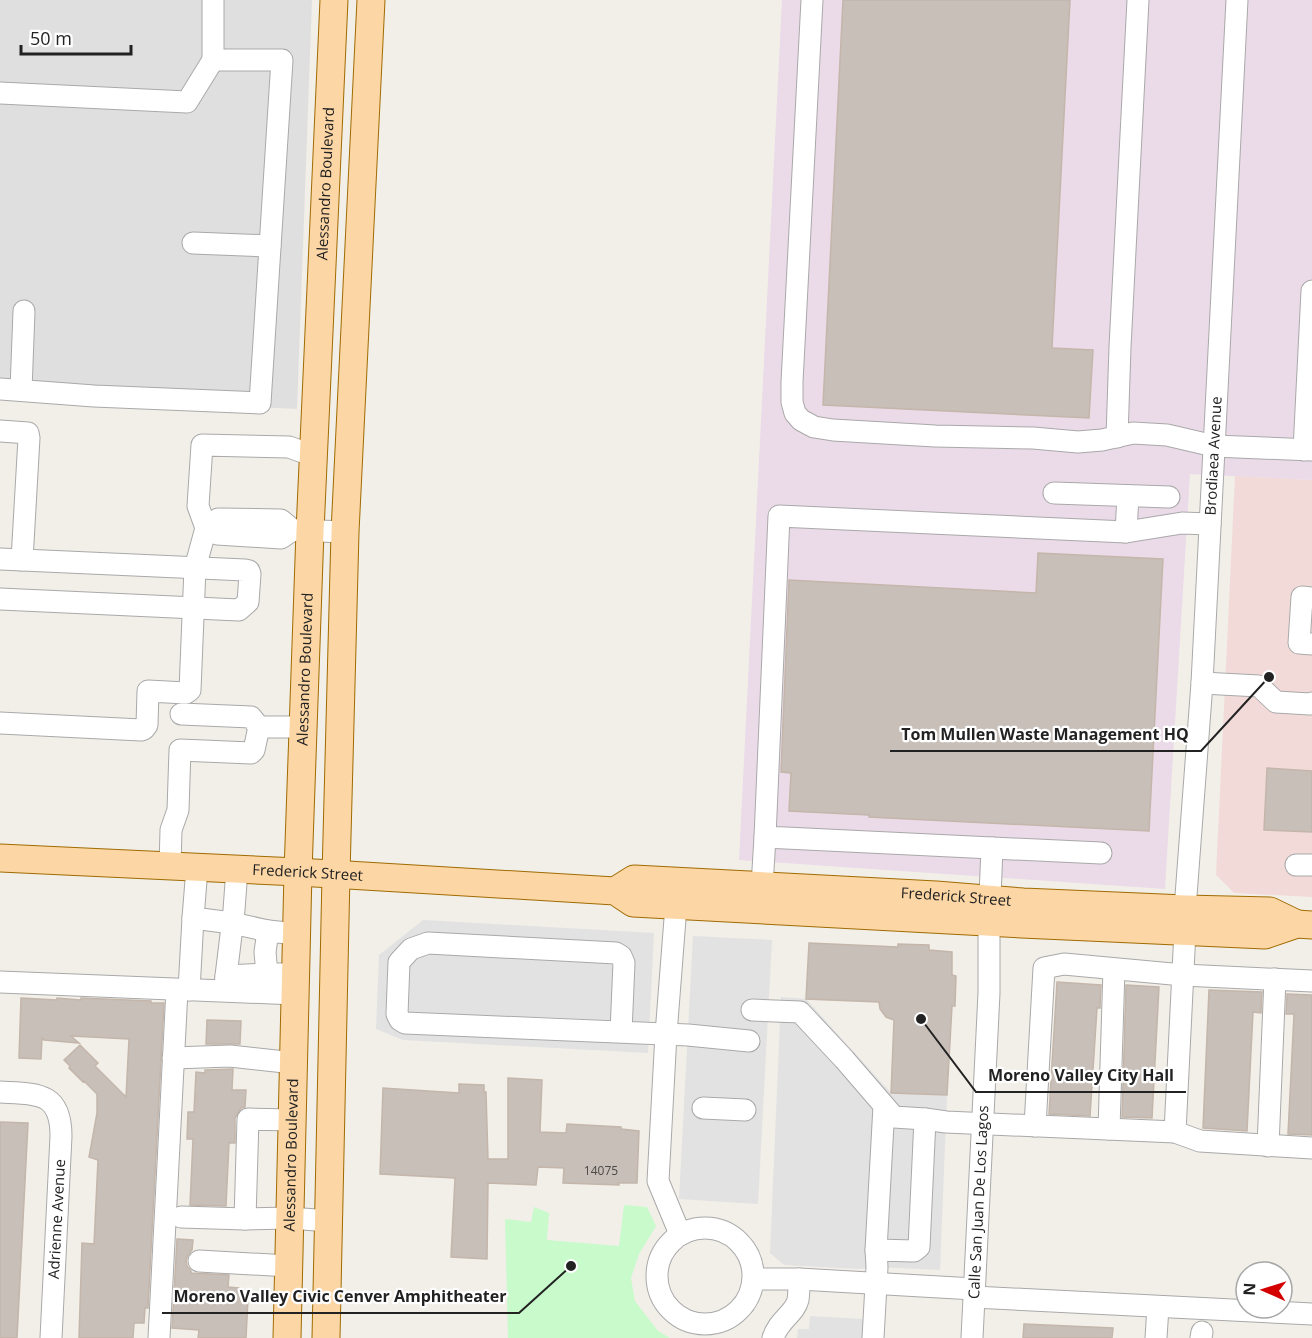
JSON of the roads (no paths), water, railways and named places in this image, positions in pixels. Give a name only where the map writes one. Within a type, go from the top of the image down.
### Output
[{"type":"main road","name":"Alessandro Boulevard","points":[[287,1338],[298,872],[304,728],[302,530],[314,456],[334,0]]},
{"type":"main road","points":[[326,1338],[345,532],[371,0]]},
{"type":"main road","name":"Frederick Street","points":[[0,858],[298,872],[615,891],[633,903],[676,906],[990,910],[1185,920],[1265,935],[1305,924]]},
{"type":"main road","name":"Frederick Street","points":[[615,891],[634,879],[828,890],[990,910]]},
{"type":"main road","points":[[676,906],[689,895],[698,894],[807,899],[821,896],[828,890]]},
{"type":"street","points":[[0,93],[187,102],[213,60],[213,0]]},
{"type":"street","points":[[812,0],[794,311],[792,402],[795,413],[814,428],[1078,442],[1102,440],[1133,433],[1167,435],[1214,446],[1308,450],[1312,291]]},
{"type":"street","points":[[1117,437],[1138,0]]},
{"type":"street","name":"Brodiaea Avenue","points":[[1175,1132],[1185,920],[1202,683],[1237,0]]},
{"type":"street","points":[[24,311],[10,389],[94,396],[260,403],[282,60],[213,60]]},
{"type":"street","points":[[193,243],[270,246]]},
{"type":"street","points":[[0,431],[24,432],[28,433],[29,438],[22,560]]},
{"type":"street","points":[[314,456],[289,447],[202,445],[198,507],[207,528],[217,534],[281,537],[302,530],[345,532]]},
{"type":"street","points":[[1054,493],[1169,497]]},
{"type":"street","points":[[1126,532],[1128,496]]},
{"type":"street","points":[[762,886],[779,516],[1126,532],[1182,523],[1210,524]]},
{"type":"street","points":[[170,867],[171,830],[178,810],[182,703],[186,693],[190,690],[195,568],[207,528]]},
{"type":"street","points":[[0,559],[245,570],[250,574],[248,602],[239,610],[0,599]]},
{"type":"street","points":[[1312,598],[1302,597],[1299,643],[1312,644]]},
{"type":"street","points":[[1202,683],[1259,686],[1276,702],[1312,703]]},
{"type":"street","points":[[0,723],[141,730],[147,725],[148,691],[182,703],[251,717],[259,727]]},
{"type":"street","points":[[259,727],[304,728]]},
{"type":"street","points":[[180,750],[251,753],[254,750],[259,727]]},
{"type":"street","points":[[765,837],[1101,853]]},
{"type":"street","name":"Calle San Juan De Los Lagos","points":[[972,1338],[989,993],[992,848]]},
{"type":"street","points":[[159,1338],[173,1058],[193,918],[196,868]]},
{"type":"street","points":[[225,984],[237,869]]},
{"type":"street","points":[[676,906],[658,1181],[680,1234]]},
{"type":"street","points":[[193,918],[297,934]]},
{"type":"street","points":[[267,974],[265,952],[268,931]]},
{"type":"street","points":[[621,1032],[624,963],[621,956],[616,953],[428,943],[411,949],[399,962],[397,1014],[405,1023],[666,1034],[749,1041]]},
{"type":"street","points":[[1035,1126],[1044,968],[1064,964],[1183,975],[1312,981]]},
{"type":"street","points":[[1110,1129],[1114,969]]},
{"type":"street","points":[[0,982],[183,990],[225,984],[267,974],[296,984]]},
{"type":"street","points":[[1268,1146],[1275,979]]},
{"type":"street","points":[[225,984],[296,984]]},
{"type":"street","points":[[752,1010],[800,1012],[894,1117],[982,1124],[1175,1132],[1200,1141],[1312,1148]]},
{"type":"street","points":[[173,1058],[230,1056],[294,1063]]},
{"type":"street","name":"Adrienne Avenue","points":[[0,1092],[38,1096],[52,1103],[59,1114],[61,1136],[51,1338]]},
{"type":"street","points":[[873,1338],[884,1106]]},
{"type":"street","points":[[703,1108],[745,1110]]},
{"type":"street","points":[[245,1219],[248,1119],[292,1120]]},
{"type":"street","points":[[876,1250],[914,1251],[918,1246],[926,1119]]},
{"type":"street","points":[[181,1217],[290,1218],[329,1221]]},
{"type":"street","points":[[708,1227],[726,1232],[741,1244],[751,1260],[754,1280],[749,1298],[723,1330],[684,1321],[669,1310],[659,1293],[656,1274],[661,1255],[672,1240],[688,1230],[708,1227]]},
{"type":"street","points":[[199,1261],[289,1266]]},
{"type":"street","points":[[754,1280],[799,1279],[1158,1306],[1312,1314]]},
{"type":"street","points":[[773,1338],[782,1321],[798,1300],[799,1279]]},
{"type":"street","points":[[1156,1338],[1158,1306]]},
{"type":"place","name":"Tom Mullen Waste Management HQ","points":[[1269,677]]},
{"type":"place","name":"Moreno Valley City Hall","points":[[921,1019]]},
{"type":"place","name":"Moreno Valley Civic Cenver Amphitheater","points":[[571,1266]]}]
